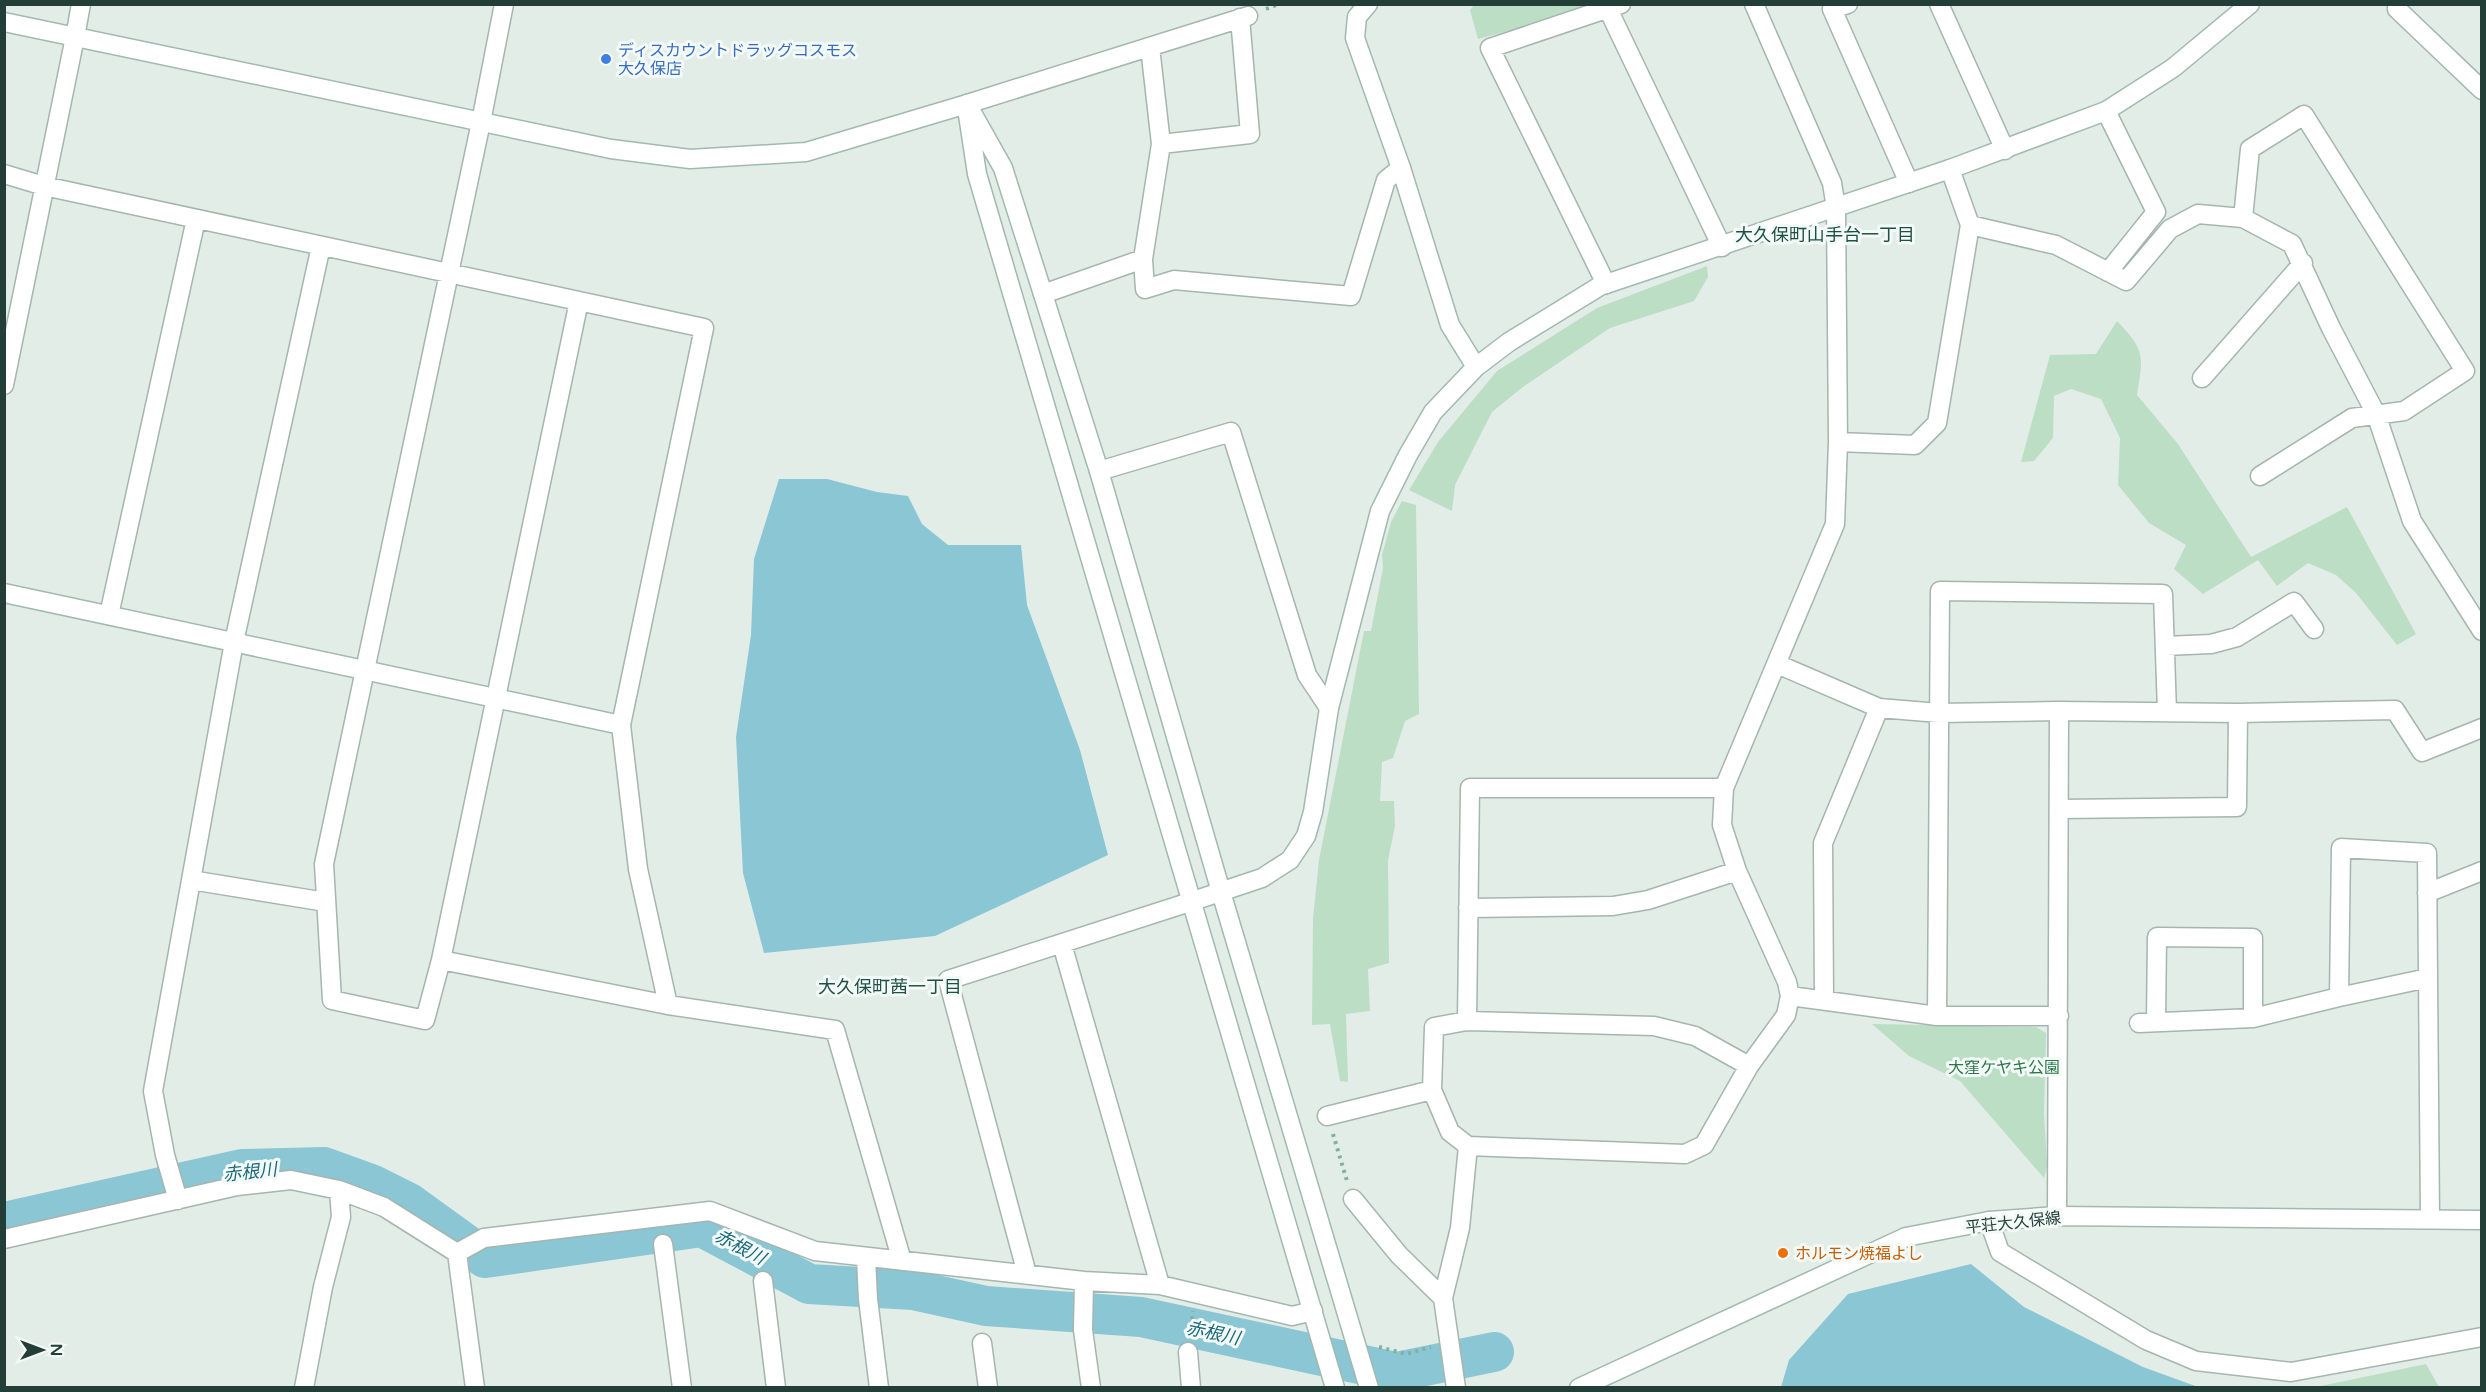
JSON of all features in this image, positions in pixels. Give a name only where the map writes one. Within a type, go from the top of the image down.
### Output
[{"type":"street","points":[[4,385],[81,4]]},
{"type":"street","points":[[504,4],[324,864],[332,1000],[425,1020],[441,960],[497,699],[579,301]]},
{"type":"street","points":[[1368,4],[1357,17],[1355,38],[1401,168],[1450,325],[1476,367]]},
{"type":"street","points":[[1749,1066],[1695,1036],[1654,1026],[1467,1021],[1434,1027],[1432,1090],[1450,1132],[1468,1146],[1685,1154],[1704,1145],[1749,1066],[1786,1015],[1790,996],[1787,982],[1737,871],[1722,825],[1724,788],[1835,524],[1838,442],[1836,208],[1832,183],[1754,4]]},
{"type":"street","points":[[1848,4],[1832,9],[1909,183]]},
{"type":"street","points":[[1939,4],[2005,150]]},
{"type":"street","points":[[1027,1274],[948,980],[1262,878],[1290,860],[1306,836],[1313,812],[1329,708],[1380,511],[1433,412],[1476,367],[1509,342],[1606,284],[1722,247],[2005,150],[2106,111],[2173,68],[2250,4]]},
{"type":"street","points":[[2397,4],[2397,9],[2481,90]]},
{"type":"street","points":[[1606,284],[1490,48],[1614,7],[1722,247]]},
{"type":"street","points":[[4,22],[611,149],[690,159],[806,152],[967,105],[1244,17],[1250,134],[1161,144]]},
{"type":"street","points":[[1150,46],[1161,144],[1143,259],[1145,289],[1174,280],[1351,296],[1386,180],[1401,168]]},
{"type":"street","points":[[967,105],[1003,168],[1099,471],[1221,892],[1370,1388]]},
{"type":"street","points":[[967,105],[977,174],[1335,1388]]},
{"type":"street","points":[[2106,111],[2156,212],[2108,272]]},
{"type":"street","points":[[2243,218],[2250,148],[2304,115],[2465,371],[2404,411],[2352,418],[2259,476]]},
{"type":"street","points":[[1838,442],[1915,445],[1937,423],[1970,225],[1950,169]]},
{"type":"street","points":[[4,174],[45,186],[704,328],[621,725],[638,869],[668,1005]]},
{"type":"street","points":[[1970,225],[2056,245],[2126,282],[2170,229],[2198,214],[2243,218],[2292,244],[2303,263],[2331,328],[2376,414],[2412,521],[2481,631]]},
{"type":"street","points":[[109,615],[196,219]]},
{"type":"street","points":[[178,1200],[165,1155],[153,1091],[234,642],[321,246]]},
{"type":"street","points":[[1043,294],[1143,259]]},
{"type":"street","points":[[2202,378],[2303,263]]},
{"type":"street","points":[[1099,471],[1231,432],[1307,675],[1329,708]]},
{"type":"street","points":[[1937,1016],[1940,591],[2163,594],[2167,712]]},
{"type":"street","points":[[4,593],[621,725]]},
{"type":"street","points":[[2165,646],[2211,644],[2237,637],[2294,602],[2314,629]]},
{"type":"street","points":[[1777,664],[1879,708],[1939,713],[2395,711],[2422,752],[2481,728]]},
{"type":"street","points":[[1824,1000],[1823,843],[1879,708]]},
{"type":"street","points":[[2057,1216],[2060,711]]},
{"type":"street","points":[[2059,809],[2237,807],[2238,713]]},
{"type":"street","points":[[1467,1021],[1470,788],[1724,788]]},
{"type":"street","points":[[2339,997],[2341,848],[2427,853],[2430,1220]]},
{"type":"street","points":[[1468,908],[1613,906],[1648,900],[1737,871]]},
{"type":"street","points":[[2427,893],[2481,871]]},
{"type":"street","points":[[191,880],[326,902]]},
{"type":"street","points":[[2253,1018],[2253,938],[2157,937],[2147,1023],[2253,1018],[2428,978]]},
{"type":"street","points":[[1062,944],[1160,1285]]},
{"type":"street","points":[[441,960],[668,1005],[835,1030],[902,1261]]},
{"type":"street","points":[[1790,996],[1937,1016],[2059,1016]]},
{"type":"street","points":[[1327,1116],[1432,1090]]},
{"type":"street","points":[[1456,1388],[1443,1298],[1461,1227],[1468,1146]]},
{"type":"street","points":[[4,1239],[237,1186],[291,1180],[339,1190],[384,1207],[457,1253]]},
{"type":"street","points":[[304,1388],[323,1287],[341,1217],[339,1190]]},
{"type":"street","points":[[1353,1199],[1399,1255],[1443,1298]]},
{"type":"street","points":[[457,1253],[484,1238],[710,1211],[815,1251],[1084,1281],[1160,1285],[1292,1317],[1313,1311]]},
{"type":"street","name":"平荘大久保線","points":[[1579,1388],[1906,1236],[1989,1221],[2057,1216],[2481,1220]]},
{"type":"street","points":[[1989,1221],[2000,1252],[2146,1340],[2196,1361],[2291,1372],[2481,1337]]},
{"type":"street","points":[[663,1244],[682,1388]]},
{"type":"street","points":[[457,1253],[475,1388]]},
{"type":"street","points":[[866,1257],[868,1299],[879,1388]]},
{"type":"street","points":[[763,1281],[776,1388]]},
{"type":"street","points":[[1084,1281],[1083,1329],[1091,1388]]},
{"type":"street","points":[[982,1343],[988,1388]]},
{"type":"street","points":[[1188,1352],[1191,1388]]},
{"type":"path","points":[[1327,1116],[1353,1199]]},
{"type":"path","points":[[1188,1352],[1195,1293]]},
{"type":"path","points":[[1379,1347],[1406,1354],[1450,1343]]},
{"type":"green space","points":[[1475,4],[1603,5],[1478,39],[1470,10]]},
{"type":"green space","points":[[1707,266],[1708,277],[1694,301],[1610,328],[1523,387],[1492,412],[1455,485],[1452,511],[1409,490],[1438,442],[1497,371],[1597,308]]},
{"type":"green space","points":[[2117,321],[2138,347],[2141,362],[2137,395],[2178,444],[2251,557],[2347,507],[2416,634],[2397,645],[2356,593],[2336,575],[2308,563],[2277,586],[2258,560],[2203,594],[2174,569],[2186,545],[2149,523],[2118,485],[2120,438],[2101,399],[2071,389],[2054,396],[2053,438],[2034,461],[2021,462],[2050,355],[2096,354]]},
{"type":"green space","points":[[1402,501],[1416,505],[1419,714],[1405,721],[1393,758],[1382,762],[1380,801],[1394,801],[1395,826],[1388,860],[1389,963],[1368,969],[1370,1011],[1346,1014],[1348,1082],[1340,1081],[1330,1024],[1312,1025],[1313,919],[1319,860],[1364,631],[1371,631],[1383,568],[1382,555],[1391,522]]},
{"type":"green space","name":"大窪ケヤキ公園","points":[[1872,1024],[2036,1027],[2046,1033],[2044,1113],[2047,1166],[2044,1178],[1960,1081],[1909,1056]]},
{"type":"green space","points":[[2426,1364],[2439,1387],[2316,1387]]},
{"type":"water","points":[[779,479],[827,479],[877,492],[908,496],[922,524],[948,545],[1021,545],[1027,605],[1080,750],[1108,855],[935,936],[764,953],[743,873],[736,737],[751,635],[754,559]]},
{"type":"water","points":[[1971,1264],[2024,1307],[2143,1367],[2198,1387],[1781,1387],[1789,1360],[1848,1294]]},
{"type":"waterway","name":"赤根川","points":[[4,1222],[242,1169],[324,1167],[371,1184],[409,1203],[485,1258],[702,1227],[809,1284],[913,1290],[986,1306],[1141,1317],[1396,1372],[1494,1352]]},
{"type":"place","name":"ディスカウントドラッグコスモス 大久保店","points":[[606,59]]},
{"type":"place","name":"ホルモン焼福よし","points":[[1783,1253]]},
{"type":"district","name":"大久保町山手台一丁目","points":[[1825,235]]},
{"type":"district","name":"大久保町茜一丁目","points":[[890,987]]}]
